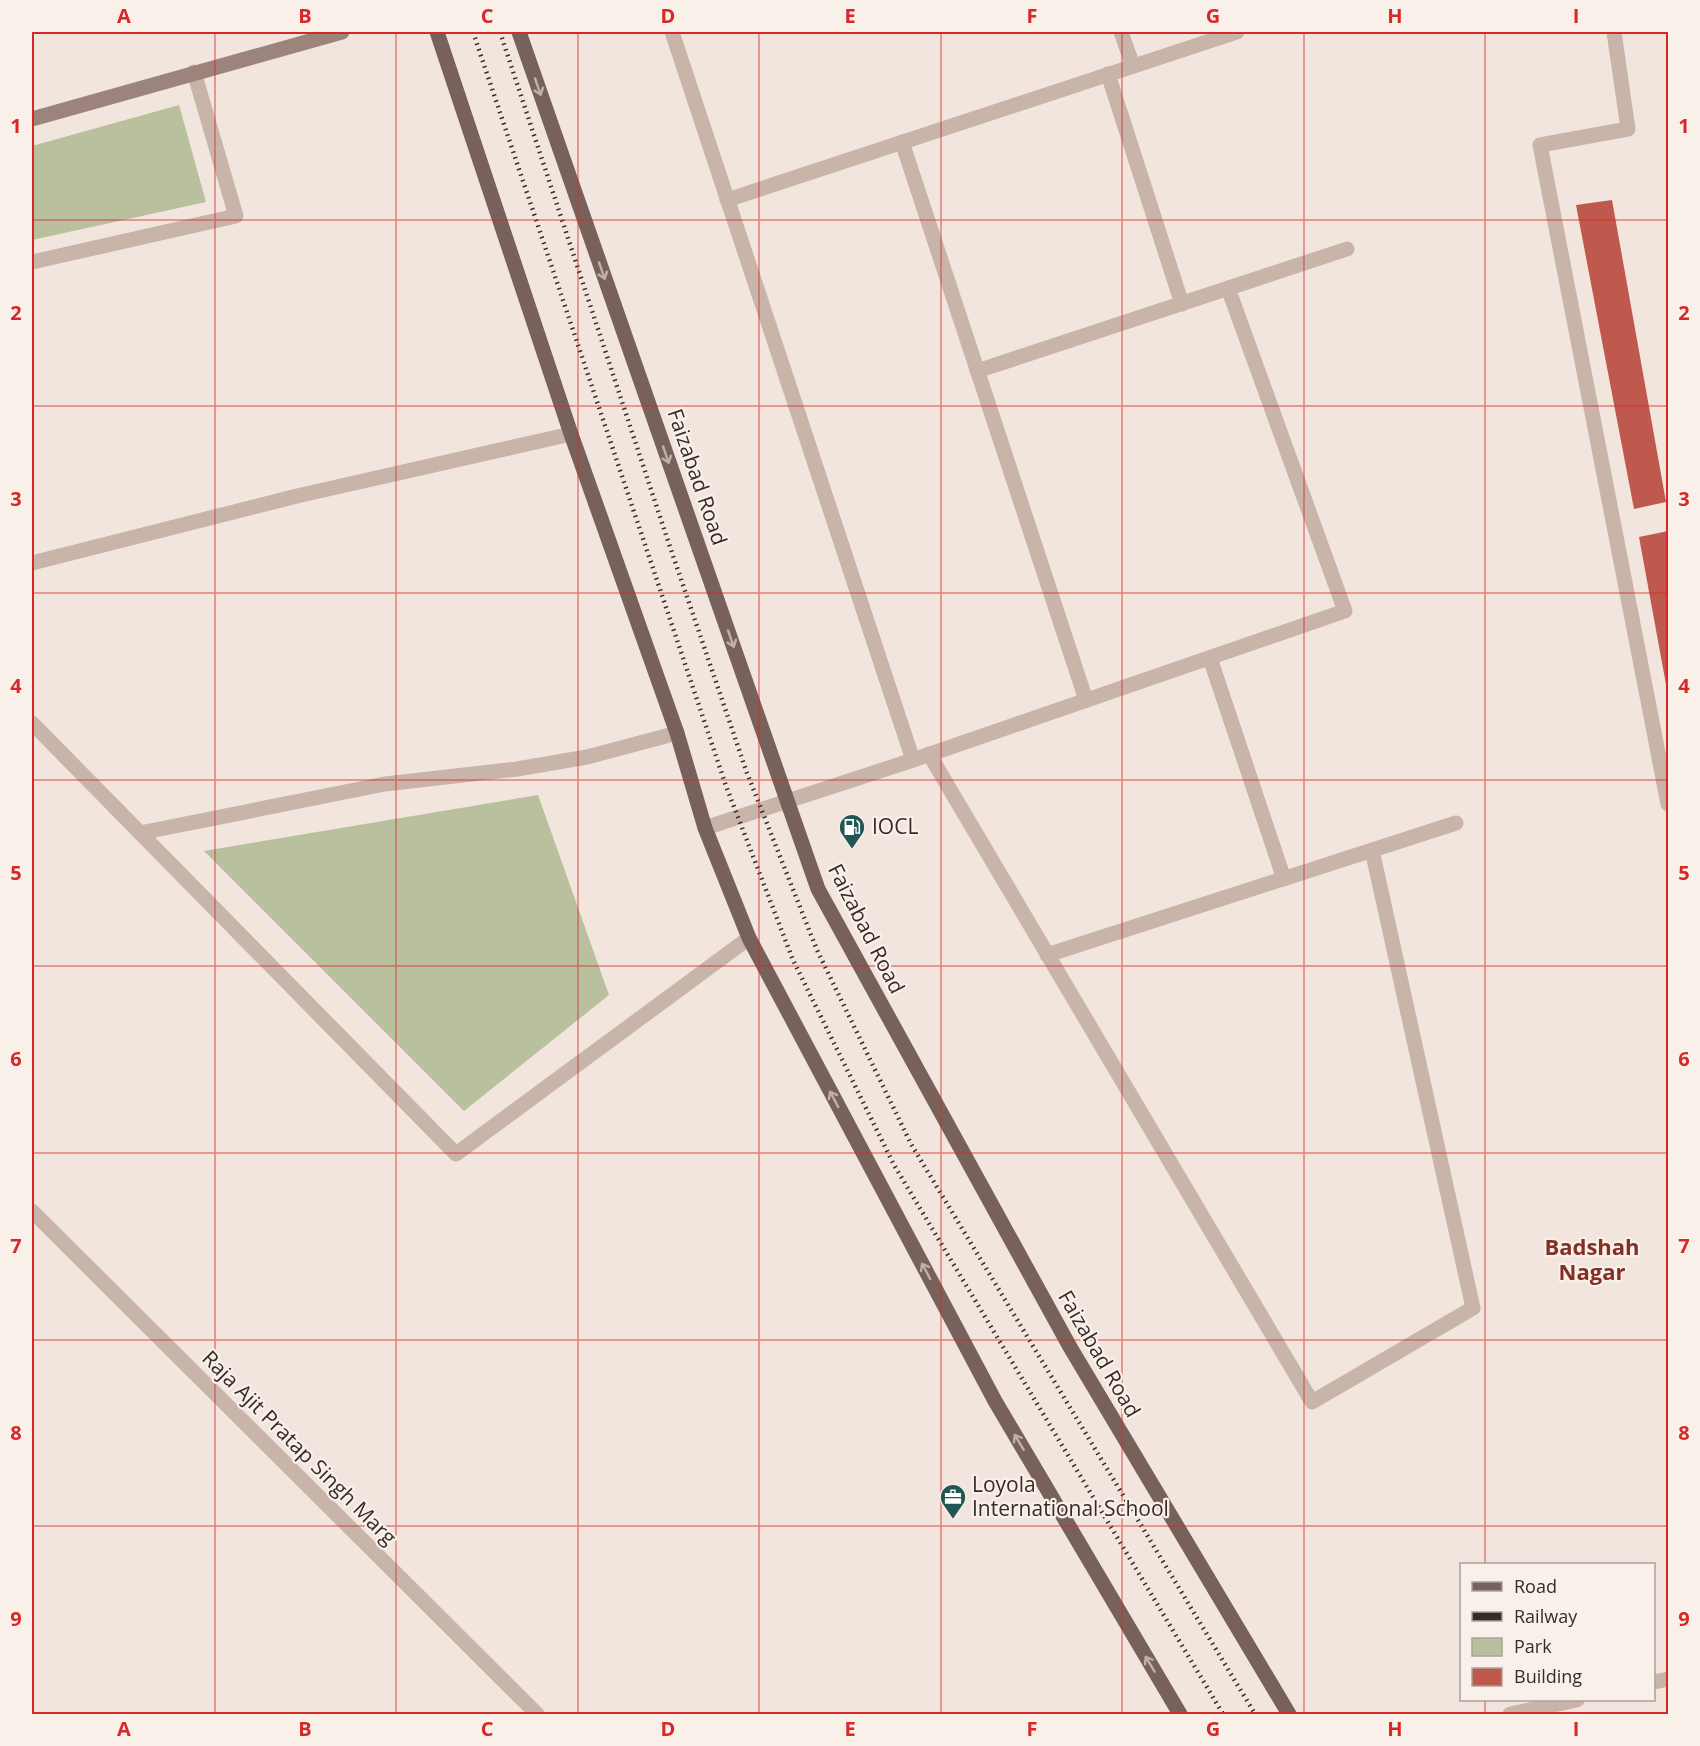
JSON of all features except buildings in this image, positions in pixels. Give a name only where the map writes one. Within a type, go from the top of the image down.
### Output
[{"type":"main road","points":[[437,32],[570,434],[677,733],[705,828],[749,938],[994,1401],[1180,1714]]},
{"type":"main road","name":"Faizabad Road","points":[[519,32],[818,889],[1047,1306],[1289,1714]]},
{"type":"street","points":[[32,119],[342,32]]},
{"type":"street","points":[[672,32],[912,760]]},
{"type":"street","points":[[1121,32],[1133,66]]},
{"type":"street","points":[[727,200],[1237,32]]},
{"type":"street","points":[[1614,32],[1628,129],[1540,145],[1668,804]]},
{"type":"street","points":[[32,262],[236,216],[194,72]]},
{"type":"street","points":[[1108,74],[1182,303]]},
{"type":"street","points":[[902,142],[1086,700]]},
{"type":"street","points":[[978,371],[1347,249]]},
{"type":"street","points":[[705,828],[912,760],[1345,611],[1228,288]]},
{"type":"street","points":[[32,563],[297,496],[570,434]]},
{"type":"street","points":[[1210,658],[1284,879]]},
{"type":"street","points":[[32,723],[456,1154],[749,938]]},
{"type":"street","points":[[140,833],[385,784],[517,769],[587,757],[677,733]]},
{"type":"street","points":[[929,754],[1312,1402],[1473,1308],[1372,850]]},
{"type":"street","points":[[1047,955],[1456,823]]},
{"type":"street","name":"Raja Ajit Pratap Singh Marg","points":[[32,1211],[537,1714]]},
{"type":"street","points":[[1510,1714],[1572,1701]]},
{"type":"green space","points":[[179,105],[206,202],[32,240],[32,146]]},
{"type":"green space","points":[[538,795],[609,995],[464,1111],[204,851]]},
{"type":"railway","points":[[473,32],[726,786],[793,960],[894,1165],[1223,1714]]},
{"type":"railway","points":[[500,32],[747,773],[817,950],[911,1144],[1255,1714]]},
{"type":"place","name":"IOCL","points":[[852,850]]},
{"type":"place","name":"Loyola International School","points":[[953,1520]]},
{"type":"district","name":"Badshah Nagar","points":[[1592,1260]]}]
